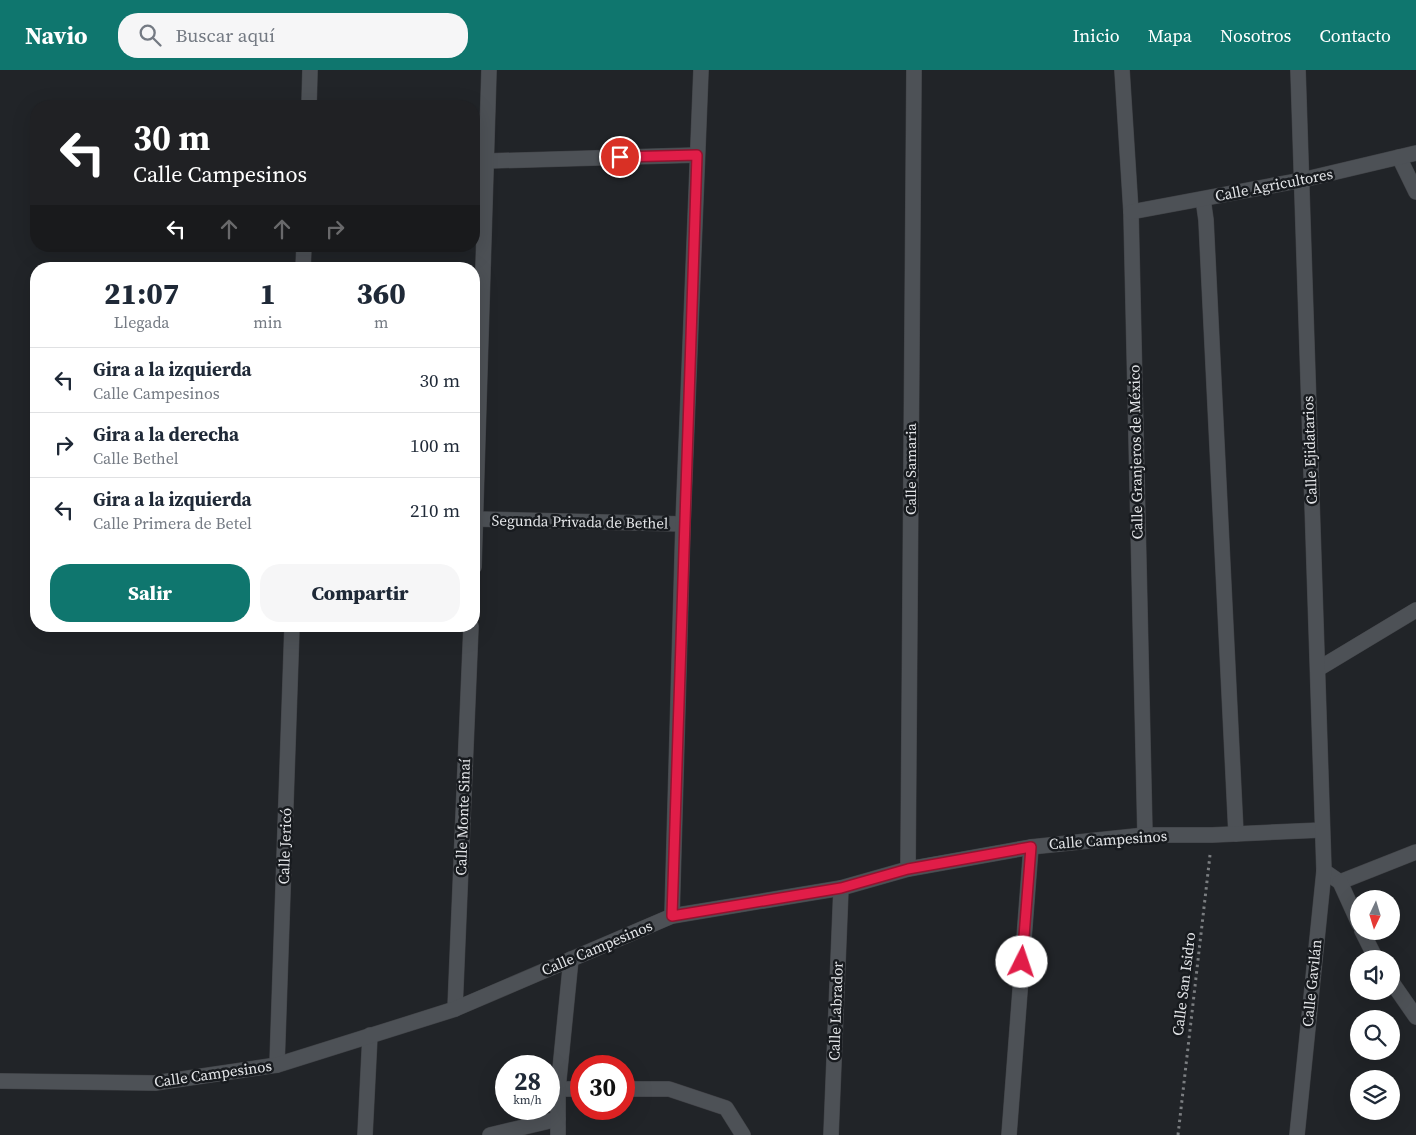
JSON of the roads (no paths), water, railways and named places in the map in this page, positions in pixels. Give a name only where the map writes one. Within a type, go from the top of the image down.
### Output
[{"type":"street","points":[[309,100],[310,70]]},
{"type":"street","points":[[480,389],[489,70]]},
{"type":"street","points":[[672,916],[683,524],[701,70]]},
{"type":"street","name":"Calle Samaria","points":[[908,869],[914,70]]},
{"type":"street","name":"Calle Granjeros de México","points":[[1122,70],[1131,212],[1145,835]]},
{"type":"street","name":"Calle Ejidatarios","points":[[1298,70],[1322,830]]},
{"type":"street","name":"Calle Agricultores","points":[[1131,212],[1302,180],[1416,153]]},
{"type":"street","points":[[487,161],[697,155]]},
{"type":"street","points":[[1399,157],[1416,192]]},
{"type":"street","points":[[1203,199],[1206,220],[1236,834]]},
{"type":"street","name":"Segunda Privada de Bethel","points":[[480,519],[683,524]]},
{"type":"street","points":[[1318,669],[1416,610]]},
{"type":"street","name":"Calle Jericó","points":[[277,1065],[292,632]]},
{"type":"street","name":"Calle Monte Sinaí","points":[[454,1009],[471,632]]},
{"type":"street","name":"Calle Campesinos","points":[[0,1081],[155,1083],[277,1065],[454,1009],[672,916],[841,888],[908,869],[1031,847],[1145,835],[1212,835],[1322,830]]},
{"type":"street","name":"Calle Gavilán","points":[[1297,1135],[1324,871],[1322,830]]},
{"type":"street","points":[[1009,1135],[1031,847]]},
{"type":"street","points":[[1340,882],[1416,852]]},
{"type":"street","points":[[1324,871],[1340,882],[1350,904]]},
{"type":"street","name":"Calle Labrador","points":[[831,1135],[841,888]]},
{"type":"street","points":[[560,1069],[571,959]]},
{"type":"street","points":[[1400,994],[1416,1017]]},
{"type":"street","points":[[365,1135],[370,1035]]},
{"type":"street","points":[[635,1089],[669,1089],[726,1108],[744,1135]]},
{"type":"street","points":[[490,1135],[554,1120]]},
{"type":"street","points":[[558,1120],[558,1135]]}]
